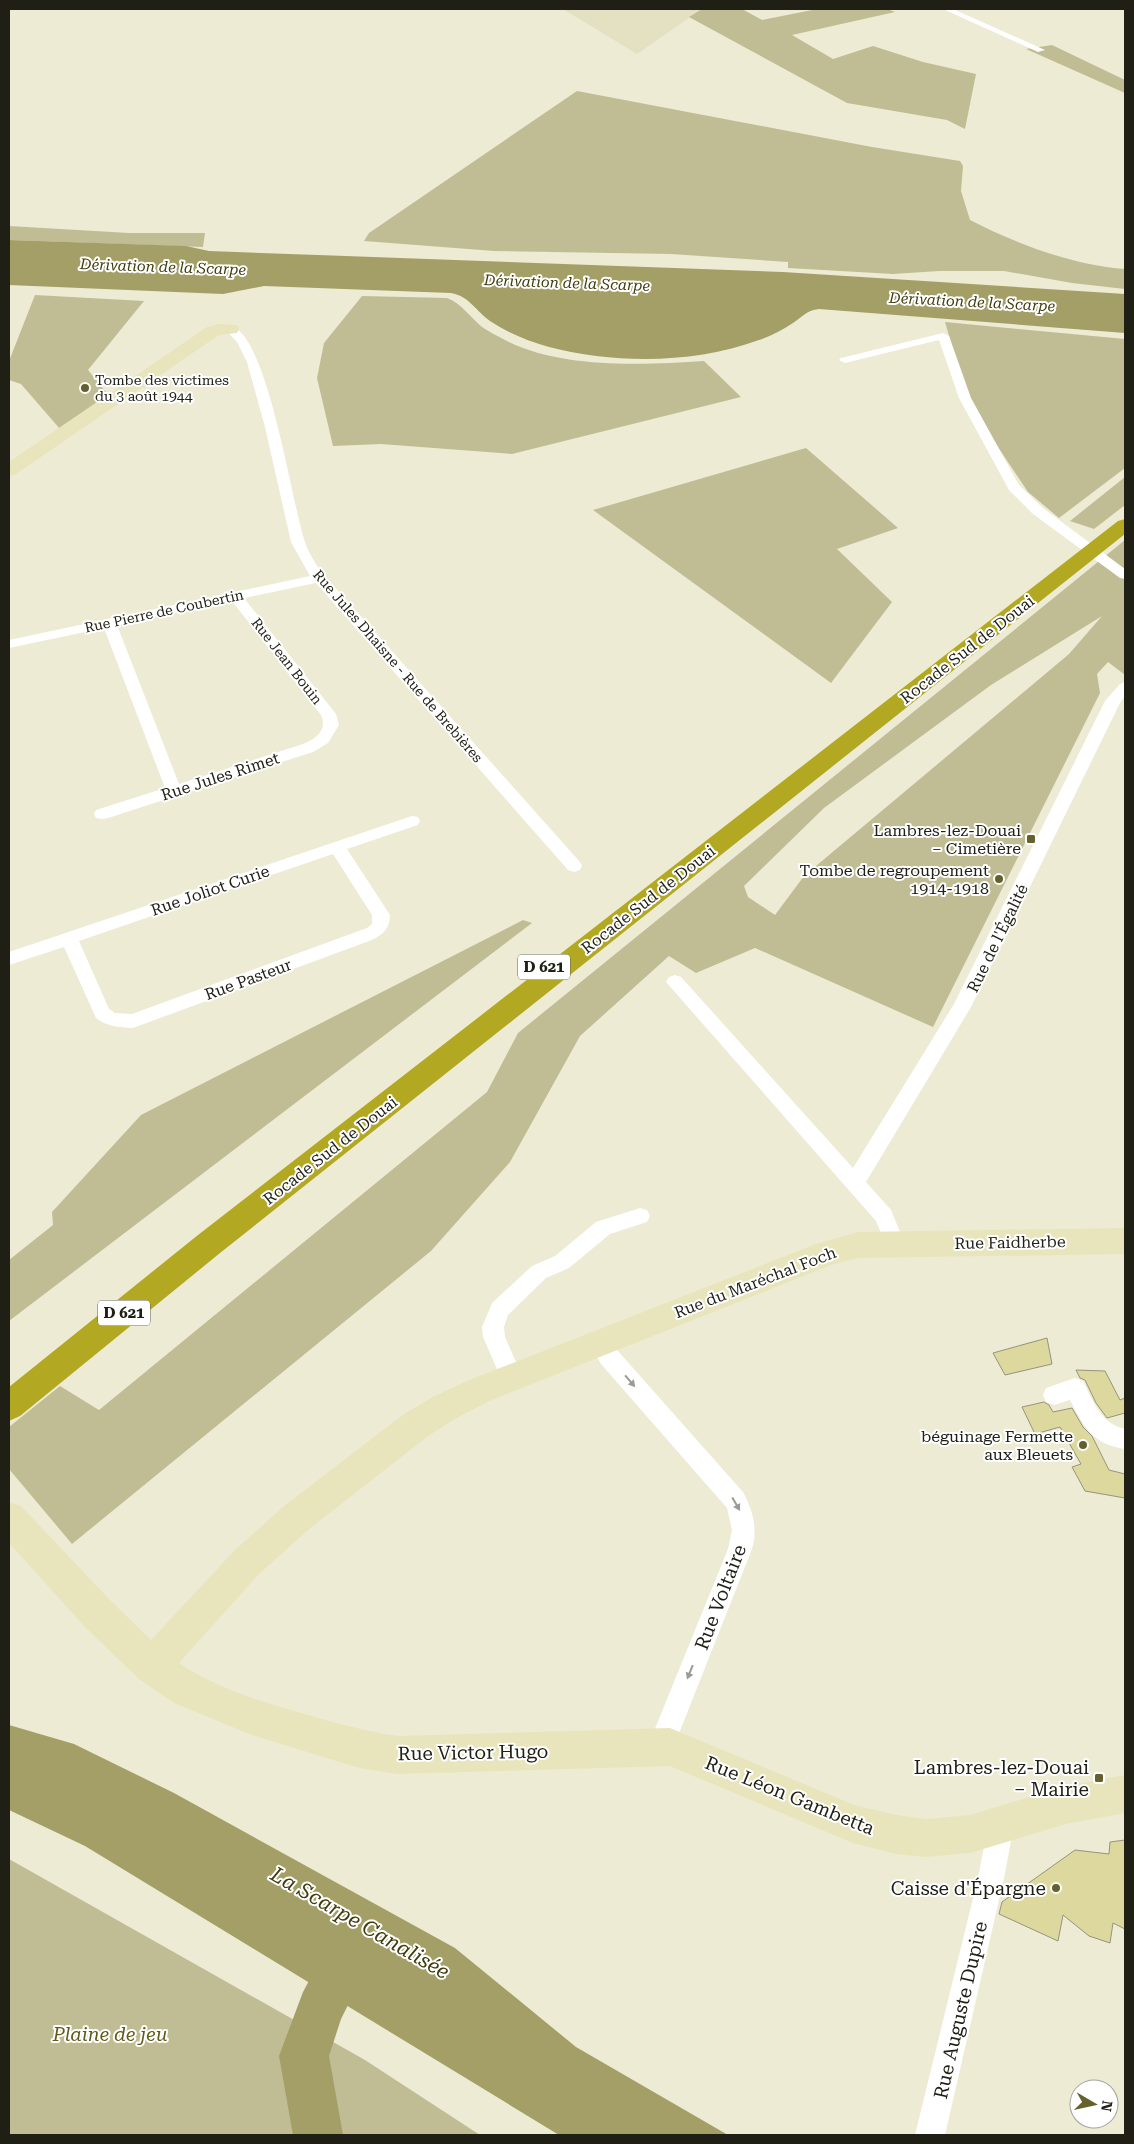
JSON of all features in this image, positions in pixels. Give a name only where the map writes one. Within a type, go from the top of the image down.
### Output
[{"type":"highway","name":"Rocade Sud de Douai","points":[[9,1406],[24,1378],[1113,531],[1125,515]]},
{"type":"street","points":[[947,9],[1041,50]]},
{"type":"street","points":[[9,470],[214,331],[231,329]]},
{"type":"street","name":"Rue Jules Dhaisne - Rue de Brebières","points":[[231,329],[240,335],[261,384],[298,541],[308,562],[319,578],[574,866]]},
{"type":"street","points":[[845,360],[942,336],[965,398],[1014,487],[1038,511],[1125,575]]},
{"type":"street","name":"Rue Pierre de Coubertin","points":[[9,644],[319,578]]},
{"type":"street","name":"Rue Jean Bouin","points":[[235,596],[331,718],[331,728]]},
{"type":"street","points":[[109,623],[174,791]]},
{"type":"street","name":"Rue de l'Égalité","points":[[854,1182],[962,1007],[1113,701],[1125,687]]},
{"type":"street","name":"Rue Jules Rimet","points":[[102,814],[308,748],[320,742],[331,728]]},
{"type":"street","name":"Rue Joliot Curie","points":[[9,959],[412,820]]},
{"type":"street","name":"Rue Pasteur","points":[[70,938],[102,1013],[111,1020],[133,1021],[378,930],[381,925],[381,915],[336,846]]},
{"type":"street","points":[[675,982],[884,1216],[895,1244]]},
{"type":"street","points":[[512,1378],[494,1337],[493,1327],[498,1310],[538,1272],[562,1262],[603,1228],[640,1216]]},
{"type":"street","name":"Rue Faidherbe","points":[[895,1244],[1125,1241]]},
{"type":"street","name":"Rue du Maréchal Foch","points":[[152,1666],[256,1553],[313,1504],[416,1426],[463,1398],[827,1253],[858,1246],[895,1244]]},
{"type":"street","name":"Rue Voltaire","points":[[600,1343],[609,1357],[735,1500],[743,1518],[743,1541],[661,1746]]},
{"type":"street","points":[[1054,1395],[1075,1388],[1100,1430],[1105,1434],[1125,1439]]},
{"type":"street","name":"Rue Victor Hugo","points":[[9,1518],[90,1606],[152,1666],[187,1690],[252,1717],[359,1749],[412,1756],[661,1746]]},
{"type":"street","name":"Rue Léon Gambetta","points":[[661,1746],[683,1751],[814,1809],[853,1824],[894,1835],[938,1837],[968,1834],[1076,1802],[1125,1794]]},
{"type":"street","name":"Rue Auguste Dupire","points":[[930,2135],[991,1878],[1001,1825]]},
{"type":"shaded area","points":[[563,9],[702,9],[637,54]]},
{"type":"green space","points":[[702,9],[742,9],[762,20],[817,9],[887,9],[895,12],[792,35],[833,59],[873,46],[923,62],[976,74],[965,129],[947,120],[847,103],[689,17]]},
{"type":"green space","points":[[1052,45],[1125,80],[1125,93],[1026,49]]},
{"type":"green space","points":[[577,91],[872,147],[960,161],[963,166],[961,191],[970,220],[1045,252],[1085,263],[1125,269],[1125,289],[1072,283],[1004,271],[939,271],[893,274],[788,268],[788,262],[671,254],[494,251],[364,241],[369,233]]},
{"type":"green space","points":[[9,226],[129,233],[205,233],[203,247],[9,240]]},
{"type":"green space","points":[[35,295],[144,301],[88,370],[110,397],[60,429],[21,384],[9,380],[9,361]]},
{"type":"green space","points":[[362,296],[447,298],[457,303],[482,327],[505,340],[551,356],[602,363],[629,364],[704,361],[741,397],[512,454],[381,444],[333,446],[317,378],[324,343]]},
{"type":"green space","points":[[945,322],[1125,339],[1125,468],[1059,518],[1028,492],[977,416],[962,380]]},
{"type":"green space","points":[[806,448],[898,528],[837,549],[892,602],[831,683],[593,510]]},
{"type":"green space","points":[[1125,477],[1125,505],[1094,529],[1070,521]]},
{"type":"green space","points":[[1125,540],[1125,675],[1108,662],[1097,674],[1100,693],[933,1027],[755,948],[696,973],[669,956],[580,1036],[510,1162],[431,1251],[72,1544],[9,1469],[9,1427],[60,1386],[99,1410],[487,1092],[518,1033]],"holes":[[[1102,616],[1069,654],[804,876],[775,915],[748,897],[744,886],[824,808],[991,685]]]},
{"type":"green space","points":[[523,920],[532,923],[9,1321],[9,1260],[53,1225],[52,1212],[141,1115]]},
{"type":"green space","name":"Plaine de jeu","points":[[9,1859],[365,2060],[480,2135],[9,2135]]},
{"type":"water","name":"Dérivation de la Scarpe","points":[[9,240],[186,246],[209,251],[783,272],[1125,294],[1125,333],[819,309],[808,312],[772,335],[734,348],[708,354],[681,357],[627,359],[575,353],[533,342],[490,321],[463,297],[451,293],[264,286],[223,294],[9,285]]},
{"type":"water","name":"La Scarpe Canalisée","points":[[9,1725],[74,1744],[174,1793],[455,1948],[576,2047],[728,2135],[559,2135],[85,1846],[9,1810]]},
{"type":"building","points":[[1047,1338],[1052,1364],[1005,1375],[993,1353]]},
{"type":"building","name":"béguinage Fermette aux Bleuets","points":[[1076,1370],[1105,1371],[1120,1400],[1125,1398],[1125,1413],[1107,1418],[1096,1403],[1085,1380],[1080,1378]]},
{"type":"building","name":"béguinage Fermette aux Bleuets","points":[[1044,1402],[1049,1405],[1053,1412],[1072,1408],[1083,1427],[1092,1436],[1109,1470],[1125,1474],[1125,1498],[1085,1491],[1072,1467],[1081,1464],[1060,1427],[1035,1434],[1022,1407]]},
{"type":"building","name":"Caisse d'Épargne","points":[[1125,1840],[1125,1929],[1113,1923],[1110,1943],[1089,1936],[1063,1915],[1058,1941],[999,1914],[1002,1902],[1075,1850],[1109,1854],[1110,1842]]},
{"type":"waterway","points":[[318,2135],[304,2056],[320,2009],[349,1955]]},
{"type":"place","name":"Tombe des victimes du 3 août 1944","points":[[85,388]]},
{"type":"place","name":"Lambres-lez-Douai – Cimetière","points":[[1031,839]]},
{"type":"place","name":"Tombe de regroupement 1914-1918","points":[[999,879]]},
{"type":"place","name":"béguinage Fermette aux Bleuets","points":[[1083,1445]]},
{"type":"place","name":"Lambres-lez-Douai – Mairie","points":[[1099,1778]]},
{"type":"place","name":"Caisse d'Épargne","points":[[1056,1888]]}]
